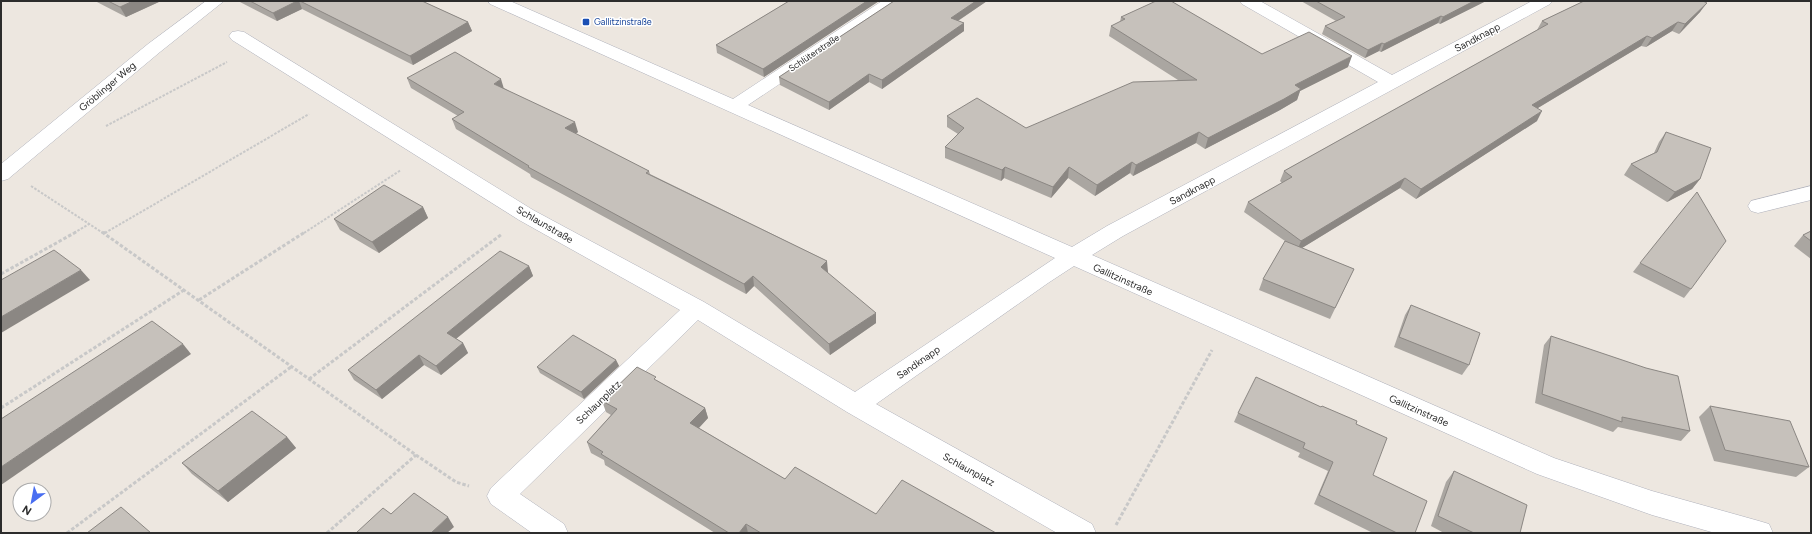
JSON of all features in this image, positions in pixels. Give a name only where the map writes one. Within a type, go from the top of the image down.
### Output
[{"type":"street","name":"Gröblinger Weg","points":[[2,173],[154,48],[216,1]]},
{"type":"street","name":"Schlüterstraße","points":[[735,106],[893,1]]},
{"type":"street","points":[[1248,1],[1392,83]]},
{"type":"street","name":"Sandknapp","points":[[856,405],[1040,277],[1116,231],[1544,1]]},
{"type":"street","name":"Gallitzinstraße","points":[[503,2],[1226,325],[1546,466],[1652,503],[1760,533]]},
{"type":"street","name":"Schlaunstraße","points":[[238,36],[526,215],[696,308],[856,405]]},
{"type":"street","points":[[1758,206],[1811,192]]},
{"type":"street","name":"Schlaunplatz","points":[[500,496],[696,308]]},
{"type":"street","name":"Schlaunplatz","points":[[856,405],[1082,533]]},
{"type":"street","points":[[500,496],[554,533]]},
{"type":"path","points":[[104,128],[256,47]]},
{"type":"path","points":[[104,233],[336,98]]},
{"type":"path","points":[[199,300],[428,153]]},
{"type":"path","points":[[2,173],[14,175],[104,233],[291,367],[456,482],[500,496]]},
{"type":"path","points":[[309,379],[526,215]]},
{"type":"path","points":[[1,274],[89,224]]},
{"type":"path","points":[[1,408],[184,290]]},
{"type":"path","points":[[1114,527],[1226,325]]},
{"type":"path","points":[[67,533],[291,367]]},
{"type":"path","points":[[327,533],[416,455]]},
{"type":"building","points":[[108,1],[133,1],[120,7]]},
{"type":"building","points":[[250,1],[297,1],[273,13]]},
{"type":"building","points":[[300,1],[422,1],[468,22],[410,56]]},
{"type":"building","points":[[789,1],[867,1],[763,69],[716,45]]},
{"type":"building","points":[[894,1],[976,1],[951,18],[964,23],[882,80],[869,74],[829,102],[779,77]]},
{"type":"building","points":[[1156,1],[1171,1],[1262,54],[1309,32],[1352,56],[1295,85],[1301,89],[1284,99],[1208,138],[1199,132],[1136,165],[1132,162],[1097,185],[1069,167],[1053,187],[1005,167],[1002,170],[945,147],[964,128],[947,116],[977,98],[1026,128],[1133,82],[1197,80],[1111,26],[1125,19],[1121,17]]},
{"type":"building","points":[[1316,1],[1474,1],[1443,17],[1441,16],[1384,44],[1382,43],[1368,50],[1325,26],[1345,17]]},
{"type":"building","points":[[1584,1],[1703,1],[1707,3],[1685,24],[1678,22],[1652,38],[1647,36],[1532,105],[1542,111],[1421,189],[1405,178],[1301,241],[1248,202],[1292,177],[1284,171],[1548,24],[1542,21]]},
{"type":"building","points":[[455,52],[501,79],[494,84],[575,122],[565,128],[649,171],[646,173],[827,261],[821,267],[876,313],[829,344],[753,276],[744,284],[528,167],[529,166],[452,119],[464,112],[407,78]]},
{"type":"building","points":[[1666,132],[1711,148],[1700,179],[1675,192],[1631,164],[1657,152]]},
{"type":"building","points":[[384,185],[423,207],[372,242],[334,219]]},
{"type":"building","points":[[1697,192],[1726,241],[1691,289],[1640,263]]},
{"type":"building","points":[[1811,231],[1811,241],[1803,235]]},
{"type":"building","points":[[1285,241],[1354,269],[1335,308],[1263,279]]},
{"type":"building","points":[[54,250],[81,270],[1,317],[1,280]]},
{"type":"building","points":[[500,251],[529,266],[447,333],[463,343],[436,366],[419,355],[376,390],[348,370]]},
{"type":"building","points":[[1411,305],[1480,333],[1469,365],[1399,337]]},
{"type":"building","points":[[152,321],[183,344],[1,467],[1,419]]},
{"type":"building","points":[[573,335],[616,360],[581,392],[537,367]]},
{"type":"building","points":[[1551,336],[1646,368],[1678,376],[1690,431],[1622,417],[1622,422],[1542,394]]},
{"type":"building","points":[[637,367],[656,377],[654,379],[705,408],[690,423],[785,479],[795,467],[876,514],[902,480],[996,533],[761,533],[746,524],[739,533],[729,533],[601,454],[603,452],[587,442],[617,409],[602,401]]},
{"type":"building","points":[[1256,377],[1321,407],[1322,406],[1357,421],[1356,424],[1387,438],[1373,475],[1427,501],[1415,533],[1397,533],[1319,495],[1333,462],[1303,448],[1305,443],[1238,413]]},
{"type":"building","points":[[1710,406],[1790,421],[1809,467],[1725,450]]},
{"type":"building","points":[[252,411],[287,437],[218,491],[182,463]]},
{"type":"building","points":[[1454,471],[1527,505],[1520,533],[1474,533],[1438,516]]},
{"type":"building","points":[[414,493],[448,517],[431,533],[356,533],[383,508],[391,514]]},
{"type":"building","points":[[121,507],[151,533],[87,533]]},
{"type":"place","name":"Gallitzinstraße","points":[[586,22]]}]
